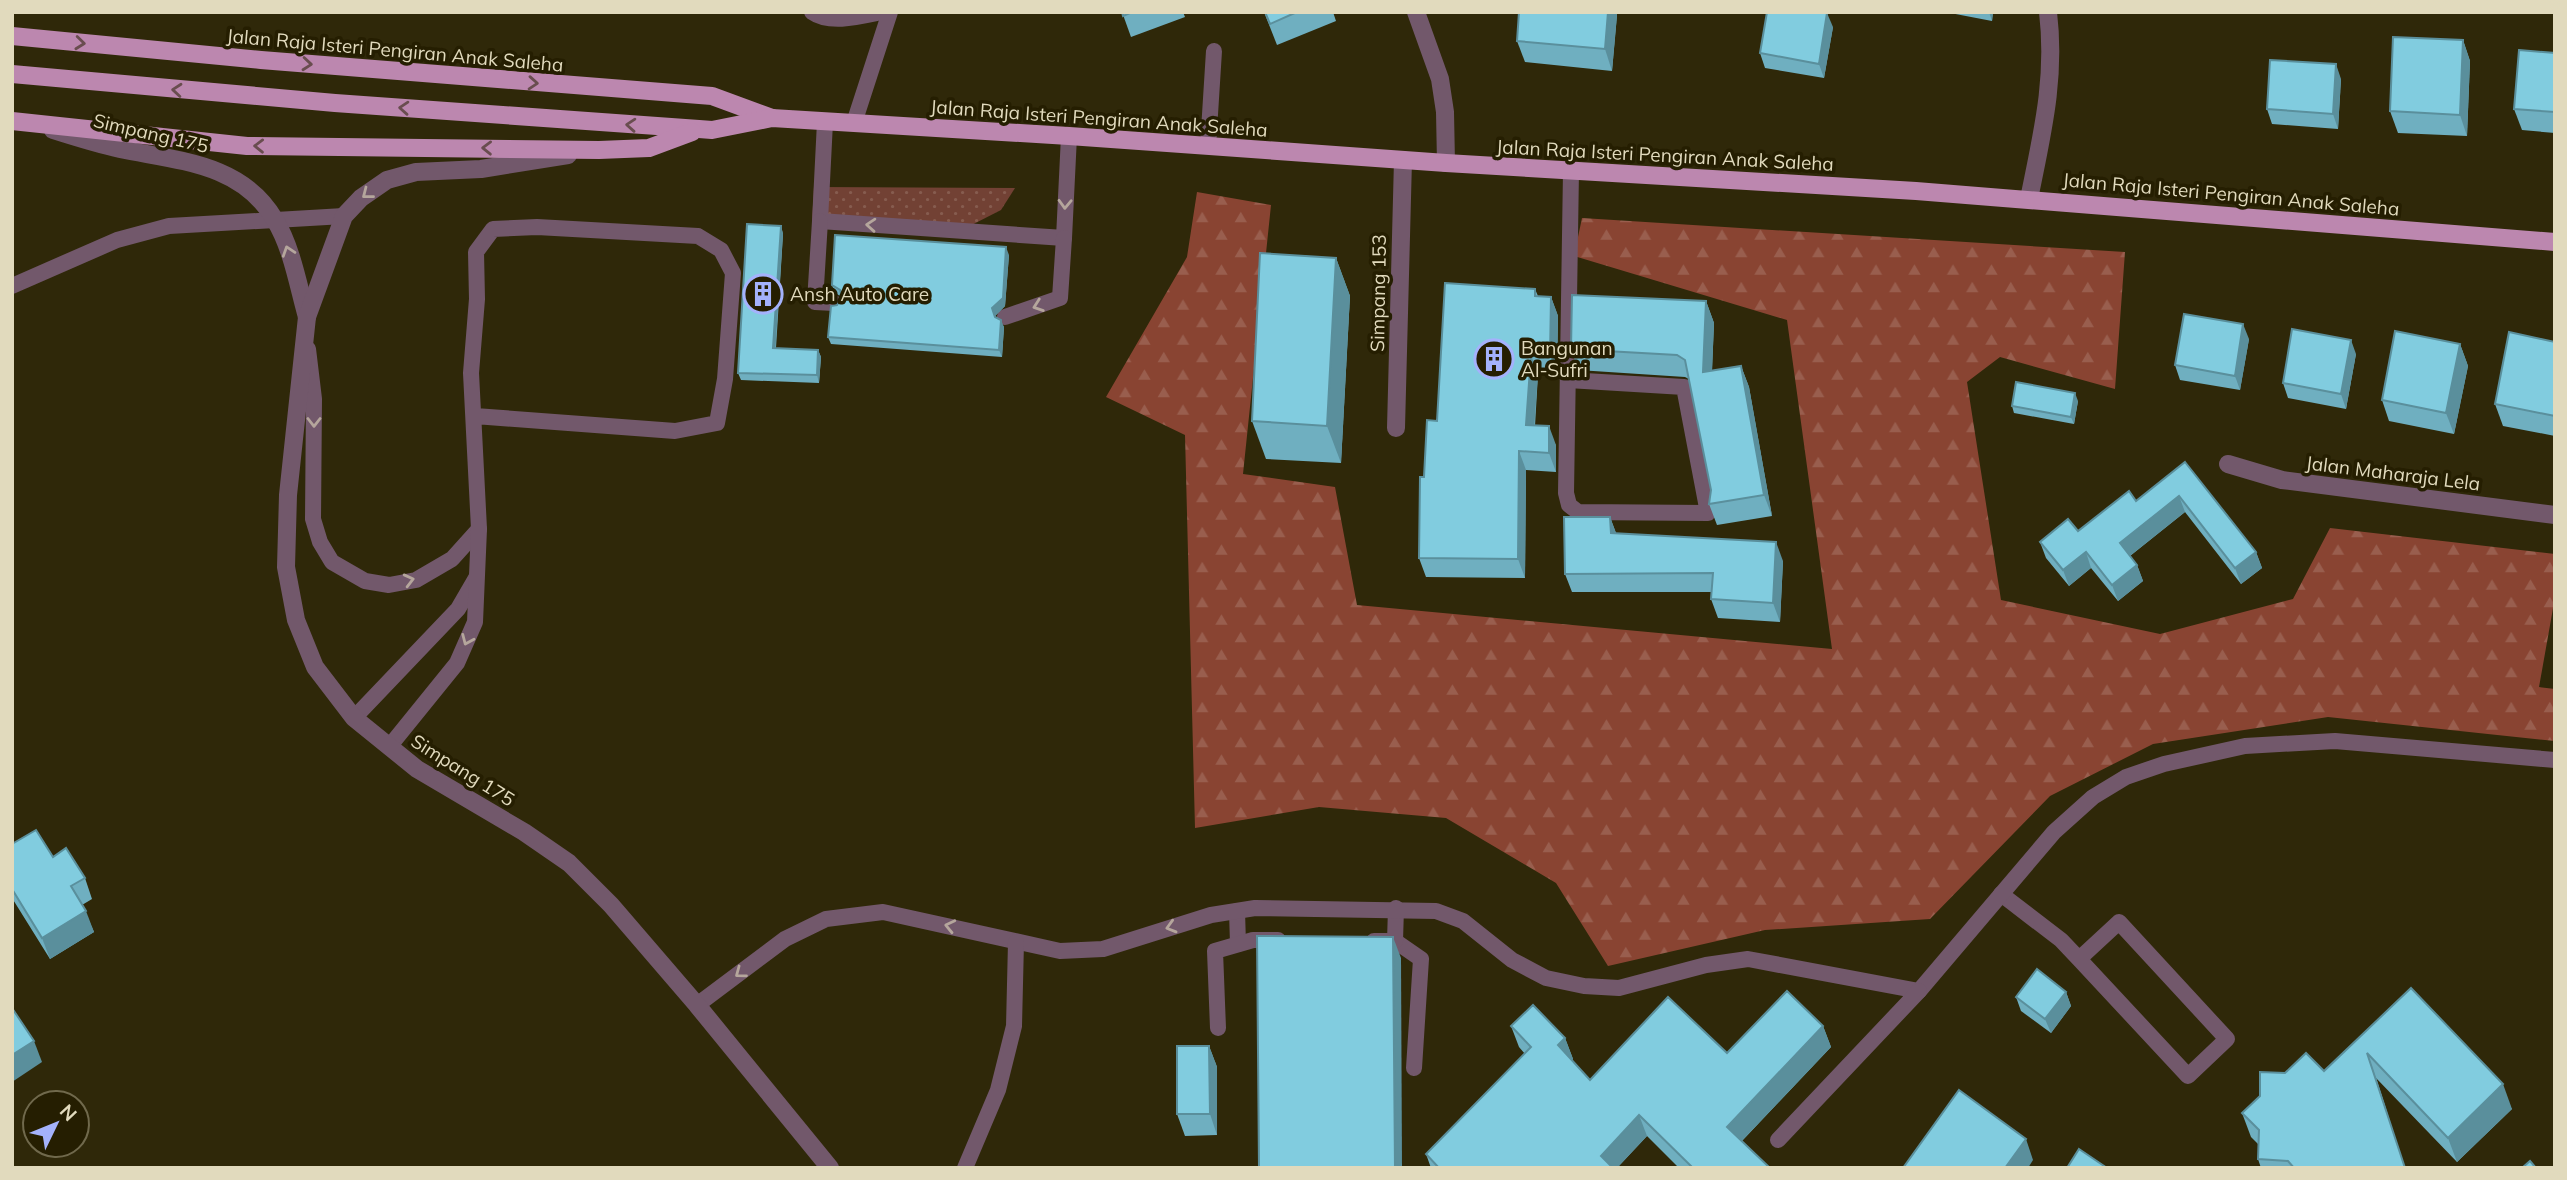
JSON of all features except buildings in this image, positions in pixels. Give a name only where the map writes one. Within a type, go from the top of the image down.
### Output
[{"type":"main road","name":"Jalan Raja Isteri Pengiran Anak Saleha","points":[[12,36],[261,60],[712,96],[772,118]]},
{"type":"main road","name":"Jalan Raja Isteri Pengiran Anak Saleha","points":[[12,74],[309,101],[712,130],[772,118],[1069,136],[1447,163],[2029,199],[2555,242]]},
{"type":"main road","points":[[18,122],[247,146],[599,150],[649,148],[699,129]]},
{"type":"street","points":[[1416,12],[1440,79],[1445,112],[1447,163]]},
{"type":"street","points":[[2029,199],[2050,97],[2052,46],[2048,12]]},
{"type":"street","name":"Simpang 175","points":[[18,122],[117,148],[205,166],[238,180],[260,197],[277,222],[307,323]]},
{"type":"street","name":"Simpang 175","points":[[599,150],[481,169],[416,172],[387,180],[361,198],[344,216],[307,323],[288,495],[286,567],[296,620],[315,667],[354,718],[417,769],[524,832],[569,863],[611,905],[698,1005],[830,1168]]},
{"type":"street","name":"Simpang 153","points":[[1396,428],[1403,160]]},
{"type":"street","name":"Jalan Maharaja Lela","points":[[2228,464],[2282,480],[2555,515]]},
{"type":"lane","points":[[812,12],[818,17],[854,18],[882,12]]},
{"type":"lane","points":[[854,123],[890,12]]},
{"type":"lane","points":[[1208,146],[1214,51]]},
{"type":"lane","points":[[825,122],[815,302],[834,303]]},
{"type":"lane","points":[[1005,317],[1060,298],[1069,136]]},
{"type":"lane","points":[[1568,380],[1684,387],[1708,513],[1578,512],[1569,505],[1566,493],[1570,170]]},
{"type":"lane","points":[[12,286],[117,240],[169,226],[277,222],[344,216]]},
{"type":"lane","points":[[820,221],[1064,237]]},
{"type":"lane","points":[[389,747],[457,663],[475,622],[479,529],[471,373],[477,299],[476,253],[493,229],[537,227],[698,236],[721,250],[733,273],[725,379],[717,423],[675,430],[475,416]]},
{"type":"lane","points":[[307,323],[314,399],[313,519],[320,542],[332,562],[365,581],[388,585],[416,580],[452,559],[479,529]]},
{"type":"lane","points":[[354,718],[458,610],[479,573]]},
{"type":"lane","points":[[1778,1140],[1919,991],[2054,832],[2093,797],[2126,777],[2164,764],[2245,746],[2335,741],[2555,760]]},
{"type":"lane","points":[[2001,894],[2061,940],[2188,1076],[2227,1039],[2119,922],[2079,959]]},
{"type":"lane","points":[[698,1005],[785,939],[826,919],[883,912],[1060,951],[1103,949],[1211,915],[1255,908],[1396,908],[1436,911],[1463,921],[1512,960],[1546,978],[1584,986],[1619,988],[1706,965],[1748,959],[1919,991]]},
{"type":"lane","points":[[1395,941],[1396,908]]},
{"type":"lane","points":[[1237,911],[1238,944]]},
{"type":"lane","points":[[1218,1028],[1215,951],[1253,940],[1292,940]]},
{"type":"lane","points":[[1356,941],[1395,941],[1421,959],[1415,1068]]},
{"type":"lane","points":[[965,1168],[998,1090],[1014,1026],[1016,942]]},
{"type":"shaded area","points":[[814,187],[1015,188],[1001,210],[952,235],[819,228],[812,222]]},
{"type":"green space","points":[[1197,192],[1271,205],[1243,474],[1335,487],[1357,605],[1832,649],[1787,320],[1574,256],[1582,218],[2125,252],[2115,389],[2000,357],[1967,382],[2001,600],[2160,634],[2293,599],[2330,528],[2555,554],[2555,597],[2539,687],[2555,689],[2555,741],[2328,717],[2153,744],[2050,796],[1930,919],[1765,930],[1608,966],[1556,883],[1446,818],[1319,807],[1195,828],[1185,435],[1106,397],[1187,257]]},
{"type":"place","name":"Ansh Auto Care","points":[[763,294]]},
{"type":"place","name":"Bangunan Al-Sufri","points":[[1494,359]]}]
